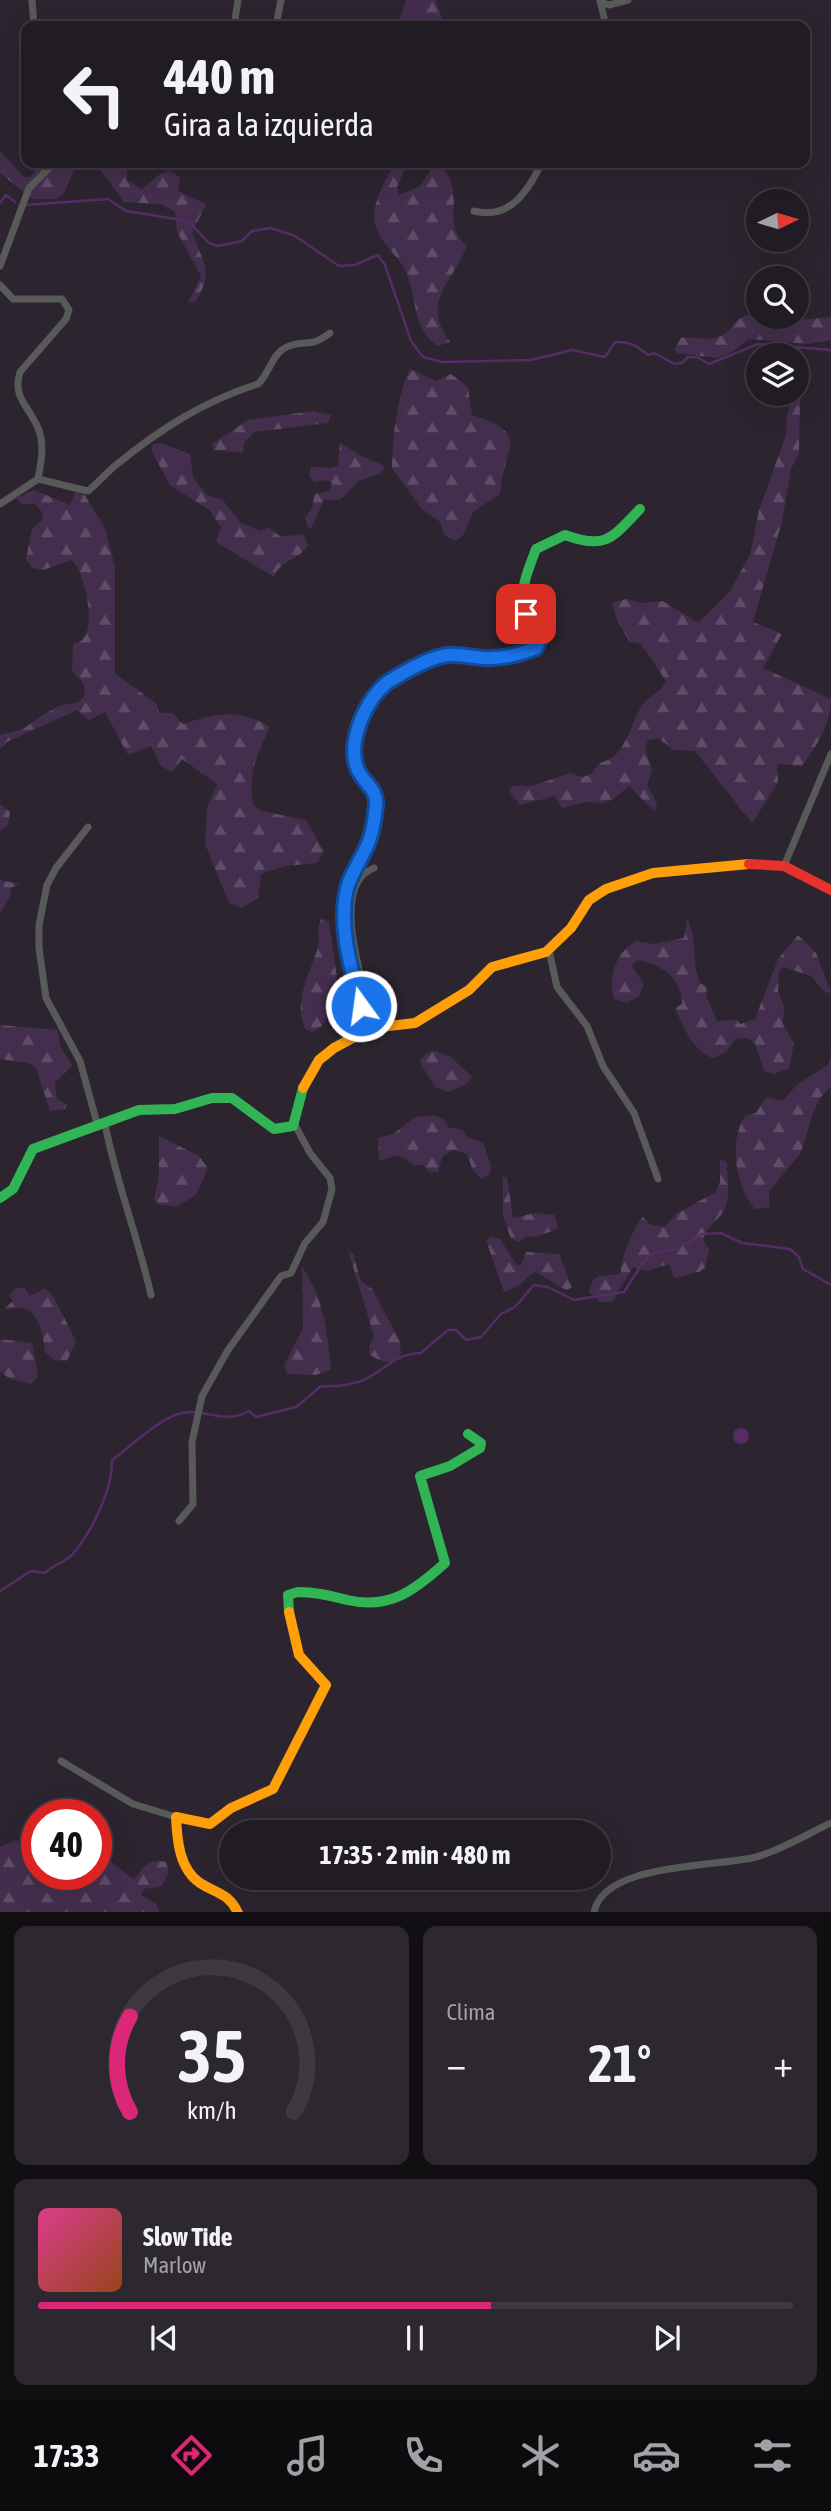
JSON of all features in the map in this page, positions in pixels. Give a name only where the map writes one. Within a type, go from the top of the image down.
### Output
[{"type":"street","points":[[32,0],[34,21]]},
{"type":"street","points":[[235,21],[238,0]]},
{"type":"street","points":[[277,21],[281,0]]},
{"type":"street","points":[[600,1],[609,5],[628,0]]},
{"type":"street","points":[[600,1],[606,21]]},
{"type":"street","points":[[0,266],[29,188],[49,168]]},
{"type":"street","points":[[474,211],[493,214],[513,204],[525,193],[539,168]]},
{"type":"street","points":[[0,285],[13,299],[62,299],[69,310],[66,319],[20,372],[17,380],[18,396],[39,429],[42,451],[38,479]]},
{"type":"street","points":[[0,504],[38,479],[88,491],[114,466],[171,425],[222,395],[258,384],[271,362],[286,346],[316,344],[330,333]]},
{"type":"street","points":[[373,1028],[355,982],[344,905],[353,873],[369,844],[376,806],[375,793],[360,774],[354,755],[355,737],[369,704],[387,683],[434,659],[456,655],[492,658],[536,648],[542,636],[526,614],[521,590],[536,549],[565,535],[589,544],[610,540],[640,509]]},
{"type":"street","points":[[785,866],[786,855],[799,833],[831,754]]},
{"type":"street","points":[[88,827],[56,868],[47,885],[39,925],[39,948],[46,998],[80,1061],[133,1221],[151,1295]]},
{"type":"street","points":[[179,1521],[193,1504],[191,1453],[202,1396],[228,1350],[274,1291],[281,1276],[290,1273],[305,1243],[323,1222],[332,1189],[330,1178],[310,1153],[295,1125],[302,1089],[310,1071],[334,1048],[373,1028],[415,1023],[472,988],[492,967],[549,950],[571,928],[589,900],[630,880],[711,863],[785,866],[831,890]]},
{"type":"street","points":[[373,1028],[358,964],[351,907],[358,880],[374,868]]},
{"type":"street","points":[[549,950],[557,987],[587,1027],[603,1066],[634,1113],[658,1180]]},
{"type":"street","points":[[0,1198],[15,1188],[24,1159],[33,1149],[102,1126],[139,1110],[175,1109],[222,1097],[238,1101],[254,1118],[269,1127],[285,1130],[295,1125]]},
{"type":"street","points":[[61,1761],[133,1804],[210,1824],[231,1808],[264,1794],[279,1780],[326,1685],[299,1655],[287,1603],[288,1595],[300,1591],[368,1605],[384,1604],[407,1593],[446,1563],[420,1476],[450,1466],[480,1448],[481,1443],[468,1434]]},
{"type":"street","points":[[176,1817],[181,1855],[196,1880],[225,1894],[237,1912]]},
{"type":"street","points":[[594,1912],[596,1902],[605,1895],[642,1875],[663,1868],[758,1857],[831,1823]]},
{"type":"green space","points":[[406,0],[435,0],[443,21],[400,21]]},
{"type":"green space","points":[[0,151],[24,177],[30,177],[37,168],[75,168],[64,193],[57,199],[32,199],[0,173]]},
{"type":"green space","points":[[99,168],[127,168],[127,180],[142,189],[160,174],[169,171],[180,177],[178,191],[206,204],[192,233],[206,275],[195,302],[188,303],[201,276],[177,232],[175,212],[161,204],[124,202]]},
{"type":"green space","points":[[392,168],[405,168],[397,187],[399,195],[419,187],[432,168],[440,168],[451,183],[455,227],[459,237],[467,245],[438,303],[441,327],[450,342],[438,346],[424,331],[416,313],[407,274],[378,233],[374,218],[381,189]]},
{"type":"green space","points":[[746,316],[746,329],[809,329],[809,319],[831,317],[831,340],[809,344],[749,339],[732,352],[717,358],[677,353],[675,348],[681,338],[716,338],[725,334]]},
{"type":"green space","points":[[410,369],[436,381],[451,374],[468,387],[472,415],[503,428],[508,436],[509,454],[500,494],[473,512],[464,534],[456,541],[445,536],[440,522],[421,508],[392,468],[398,405]]},
{"type":"green space","points":[[790,406],[800,406],[799,453],[791,469],[782,522],[753,622],[782,634],[763,668],[831,699],[826,726],[808,758],[802,766],[777,764],[778,783],[752,823],[695,751],[674,750],[658,738],[648,740],[645,748],[652,770],[647,785],[657,803],[655,812],[629,786],[612,800],[602,803],[585,802],[562,808],[555,796],[520,805],[509,791],[513,786],[532,786],[570,773],[583,777],[591,774],[600,763],[610,759],[623,745],[640,708],[666,681],[641,644],[630,642],[618,623],[612,603],[626,599],[642,603],[663,601],[698,623],[730,591],[750,555],[759,510],[786,435]]},
{"type":"green space","points":[[313,411],[331,415],[328,423],[254,432],[244,443],[243,453],[214,450],[212,444],[248,420]]},
{"type":"green space","points":[[340,442],[361,456],[385,466],[381,473],[359,481],[340,500],[324,500],[311,529],[307,526],[305,517],[311,510],[315,494],[330,491],[332,483],[328,480],[314,482],[309,475],[311,467],[332,468],[338,465]]},
{"type":"green space","points":[[160,443],[190,454],[193,478],[208,496],[222,499],[240,522],[260,531],[268,527],[281,537],[303,534],[308,545],[281,567],[274,577],[216,542],[221,527],[209,510],[170,485],[151,450],[153,444]]},
{"type":"green space","points":[[34,490],[70,505],[75,492],[84,494],[105,528],[115,567],[115,674],[156,703],[159,713],[172,713],[183,724],[227,714],[248,717],[270,727],[252,774],[253,805],[261,811],[306,820],[324,851],[317,863],[286,866],[261,874],[258,898],[241,908],[229,903],[205,844],[207,808],[217,784],[182,759],[172,772],[161,766],[151,746],[128,755],[105,712],[89,720],[77,710],[7,742],[0,749],[0,735],[23,729],[59,706],[79,702],[85,695],[84,684],[72,671],[73,644],[83,639],[89,623],[87,598],[81,575],[71,560],[43,570],[32,568],[26,559],[32,529],[43,519],[42,512],[34,503],[23,505],[16,498]]},
{"type":"green space","points":[[522,615],[530,642],[514,647],[505,620]]},
{"type":"green space","points":[[0,804],[10,812],[8,824],[0,831]]},
{"type":"green space","points":[[0,880],[20,884],[11,888],[10,897],[0,913]]},
{"type":"green space","points":[[322,918],[329,922],[340,999],[322,1026],[312,1032],[305,1029],[301,999],[317,950]]},
{"type":"green space","points":[[687,918],[692,934],[697,975],[700,983],[707,987],[706,996],[717,1021],[737,1020],[740,1024],[755,1019],[778,959],[798,935],[816,953],[831,992],[826,993],[811,976],[784,967],[779,970],[778,991],[784,1007],[783,1024],[794,1044],[789,1068],[774,1074],[764,1071],[755,1044],[748,1038],[735,1039],[726,1052],[713,1058],[705,1054],[689,1037],[675,1008],[682,1004],[674,980],[654,965],[637,960],[632,966],[644,984],[639,996],[627,1003],[614,999],[613,974],[623,952],[636,941],[653,944],[684,938]]},
{"type":"green space","points":[[0,1025],[58,1030],[60,1046],[72,1065],[55,1083],[57,1099],[67,1104],[65,1109],[50,1111],[36,1068],[28,1063],[0,1059]]},
{"type":"green space","points":[[436,1051],[451,1057],[472,1077],[468,1083],[449,1092],[435,1087],[419,1061],[428,1052]]},
{"type":"green space","points":[[831,1055],[831,1086],[820,1098],[801,1153],[769,1191],[769,1207],[755,1209],[743,1188],[736,1163],[740,1125],[746,1115],[756,1113],[766,1097],[782,1101],[799,1083],[828,1065]]},
{"type":"green space","points":[[435,1115],[444,1120],[448,1127],[463,1130],[467,1137],[483,1143],[491,1165],[490,1174],[482,1179],[473,1171],[467,1154],[453,1150],[442,1157],[438,1173],[429,1172],[423,1165],[413,1165],[400,1156],[379,1160],[378,1138],[393,1134],[415,1117]]},
{"type":"green space","points":[[159,1136],[199,1156],[208,1168],[196,1195],[176,1207],[158,1204],[154,1200],[159,1175]]},
{"type":"green space","points":[[720,1159],[727,1162],[728,1197],[722,1212],[707,1230],[703,1240],[709,1249],[705,1268],[674,1278],[669,1264],[647,1271],[633,1267],[612,1302],[600,1302],[589,1292],[593,1280],[599,1276],[621,1274],[628,1244],[643,1217],[651,1225],[665,1227],[676,1214],[716,1192],[720,1182]]},
{"type":"green space","points":[[503,1177],[507,1177],[513,1218],[535,1213],[555,1215],[558,1229],[535,1237],[526,1236],[519,1242],[511,1239],[503,1216]]},
{"type":"green space","points":[[492,1237],[500,1239],[517,1265],[521,1265],[526,1252],[559,1254],[572,1287],[567,1290],[534,1272],[518,1286],[504,1292],[486,1240]]},
{"type":"green space","points":[[348,1250],[354,1255],[360,1280],[372,1289],[400,1341],[401,1359],[385,1362],[370,1355],[369,1347],[374,1336]]},
{"type":"green space","points":[[302,1267],[320,1303],[328,1343],[331,1370],[316,1375],[287,1374],[284,1365],[303,1328]]},
{"type":"green space","points":[[16,1287],[25,1289],[30,1296],[45,1288],[53,1296],[76,1341],[67,1361],[55,1360],[45,1352],[40,1326],[33,1313],[22,1308],[4,1309],[13,1301],[9,1295]]},
{"type":"green space","points":[[0,1339],[32,1343],[38,1376],[31,1384],[10,1379],[0,1371]]},
{"type":"green space","points":[[16,1840],[21,1847],[21,1890],[112,1890],[112,1862],[134,1880],[147,1865],[155,1861],[166,1862],[169,1871],[162,1886],[144,1889],[141,1895],[156,1904],[159,1912],[0,1912],[0,1847]]},
{"type":"shaded area","points":[[741,1428],[749,1436],[741,1444],[733,1436]]},
{"type":"waterway","points":[[0,203],[6,195],[15,202]]},
{"type":"waterway","points":[[25,205],[108,199],[126,211],[182,220],[192,225],[209,243],[218,246],[242,241],[252,231],[271,228],[295,236],[339,266],[354,265],[378,255],[385,265],[411,341],[423,357],[442,362],[531,360],[572,350],[605,357],[615,342],[629,343],[648,355],[654,353],[675,364],[682,363],[688,357],[697,357],[709,364],[758,344],[831,350]]},
{"type":"waterway","points":[[0,1591],[31,1571],[45,1573],[72,1555],[100,1510],[109,1484],[112,1460],[151,1429],[175,1415],[194,1412],[229,1417],[249,1411],[256,1417],[296,1407],[321,1386],[340,1386],[360,1381],[400,1358],[421,1353],[448,1330],[456,1330],[466,1340],[481,1337],[501,1314],[515,1307],[534,1285],[548,1287],[574,1300],[624,1292],[644,1261],[654,1253],[676,1249],[703,1234],[721,1233],[742,1243],[790,1249],[799,1257],[803,1269],[831,1285]]},
{"type":"traffic: fast","points":[[397,678],[434,659],[456,655],[492,658],[536,647],[542,636],[528,613],[523,594],[536,549],[565,535],[590,541],[607,538],[615,534],[640,509]]},
{"type":"traffic: fast","points":[[0,1198],[13,1189],[33,1149],[139,1110],[175,1109],[212,1098],[232,1098],[274,1129],[293,1126],[303,1088]]},
{"type":"traffic: fast","points":[[289,1612],[288,1595],[298,1592],[362,1602],[389,1600],[423,1582],[445,1563],[420,1476],[450,1466],[480,1448],[481,1443],[468,1434]]},
{"type":"traffic: slow","points":[[371,1028],[346,936],[346,898],[369,836],[376,806],[372,791],[357,769],[354,744],[369,705],[397,678]]},
{"type":"traffic: slow","points":[[303,1088],[319,1060],[334,1048],[371,1028],[415,1023],[469,990],[492,967],[546,952],[571,928],[589,900],[606,889],[653,873],[749,864]]},
{"type":"traffic: slow","points":[[237,1912],[227,1898],[200,1883],[188,1870],[178,1844],[176,1817],[210,1824],[231,1808],[273,1789],[326,1685],[299,1655],[289,1612]]},
{"type":"traffic: jam","points":[[749,864],[784,866],[831,890]]},
{"type":"route","points":[[361,1006],[347,939],[344,905],[353,873],[369,844],[376,798],[355,764],[355,737],[375,695],[387,683],[410,670],[445,656],[492,658],[536,648],[542,636],[526,614]]}]
